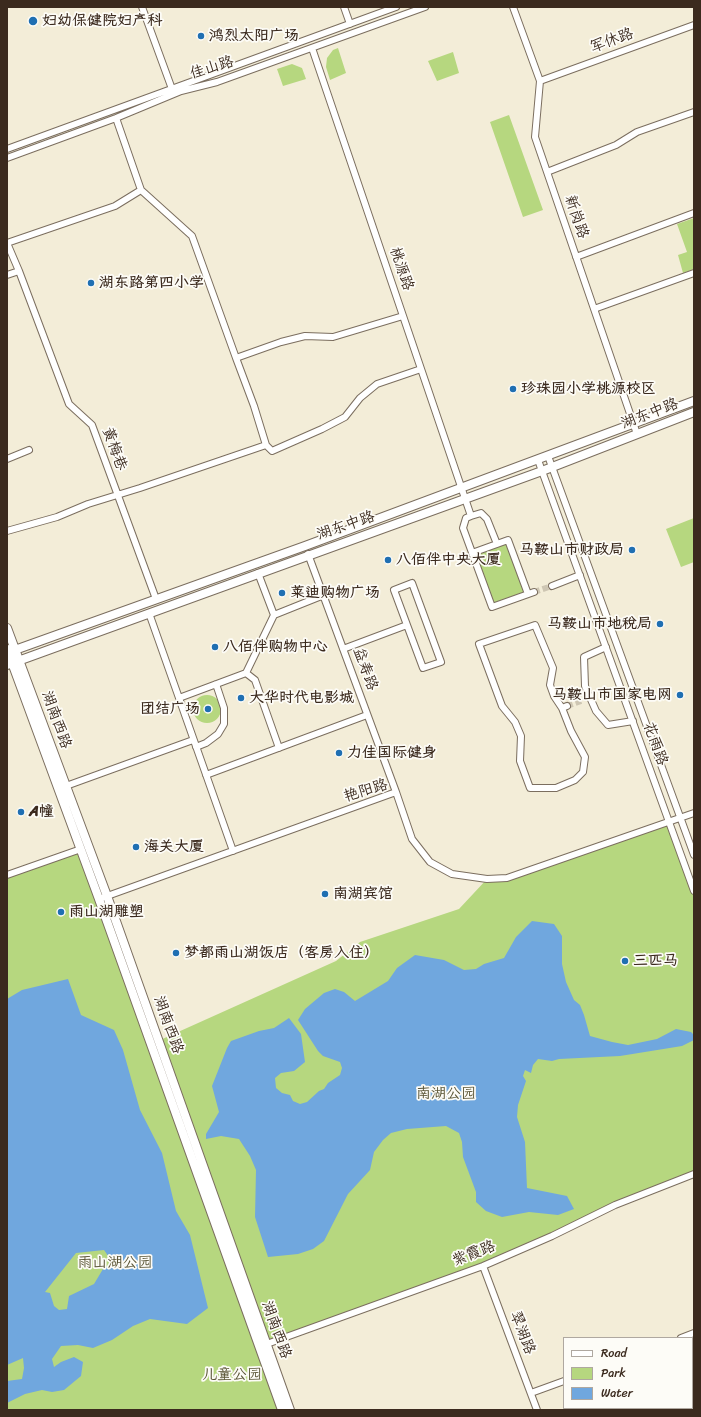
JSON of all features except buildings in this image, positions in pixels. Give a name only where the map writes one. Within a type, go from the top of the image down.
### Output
[{"type":"main road","name":"湖东中路","points":[[9,651],[538,460],[694,401]]},
{"type":"main road","name":"湖东中路","points":[[13,663],[308,554],[552,467],[694,412]]},
{"type":"main road","points":[[7,628],[9,651],[13,663]]},
{"type":"main road","name":"湖南西路","points":[[13,663],[66,786],[103,897],[263,1345],[290,1410]]},
{"type":"main road","name":"湖南西路","points":[[13,663],[81,849],[103,897]]},
{"type":"main road","name":"湖南西路","points":[[263,1345],[282,1410]]},
{"type":"street","points":[[142,7],[172,89],[181,91]]},
{"type":"street","points":[[344,7],[350,24]]},
{"type":"street","name":"佳山路","points":[[7,149],[396,7]]},
{"type":"street","name":"佳山路","points":[[7,158],[116,118],[181,91],[217,82],[425,7]]},
{"type":"street","name":"新岗路","points":[[513,7],[540,81],[535,137],[637,434]]},
{"type":"street","name":"军休路","points":[[540,81],[694,25]]},
{"type":"street","name":"桃源路","points":[[312,48],[471,516]]},
{"type":"street","points":[[547,172],[616,145],[637,132],[694,112]]},
{"type":"street","points":[[116,118],[142,190],[192,236],[254,406],[266,445],[272,450],[322,429],[345,417],[360,398],[377,384],[421,369]]},
{"type":"street","points":[[7,243],[115,206],[142,190]]},
{"type":"street","points":[[576,257],[694,213]]},
{"type":"street","name":"黄梅巷","points":[[7,243],[69,404],[92,425],[156,599]]},
{"type":"street","points":[[7,276],[19,271]]},
{"type":"street","points":[[594,309],[694,273]]},
{"type":"street","points":[[236,358],[281,342],[305,336],[333,337],[403,316]]},
{"type":"street","points":[[7,531],[57,517],[88,504],[266,445]]},
{"type":"street","points":[[7,459],[29,450]]},
{"type":"street","points":[[548,456],[694,855]]},
{"type":"street","name":"花雨路","points":[[538,460],[694,891]]},
{"type":"street","points":[[472,553],[497,544],[508,540],[531,593],[492,607],[472,553],[463,528],[466,518],[481,513],[487,519],[497,544]]},
{"type":"street","name":"益寿路","points":[[308,554],[396,792]]},
{"type":"street","points":[[258,573],[274,615]]},
{"type":"street","points":[[552,586],[580,575]]},
{"type":"street","points":[[412,583],[441,662],[423,668],[407,625],[394,590],[412,583]]},
{"type":"street","points":[[178,698],[246,673],[274,615],[324,596]]},
{"type":"street","points":[[149,613],[233,851]]},
{"type":"street","points":[[343,649],[407,625]]},
{"type":"street","points":[[535,625],[553,668],[550,685],[564,707],[571,731],[585,757],[583,772],[575,780],[556,788],[530,788],[520,761],[520,736],[515,722],[502,706],[479,644],[535,625]]},
{"type":"street","points":[[606,647],[584,657],[587,699],[608,725],[633,721]]},
{"type":"street","points":[[246,673],[255,680],[279,748]]},
{"type":"street","points":[[196,746],[206,743],[218,734],[224,724],[224,708],[216,684]]},
{"type":"street","points":[[206,775],[368,715]]},
{"type":"street","points":[[66,786],[193,740]]},
{"type":"street","name":"艳阳路","points":[[103,897],[396,792],[412,838],[430,862],[452,874],[487,880],[506,878],[694,812]]},
{"type":"street","points":[[7,875],[81,849]]},
{"type":"street","name":"紫霞路","points":[[263,1345],[483,1266],[552,1236],[615,1205],[694,1174]]},
{"type":"street","name":"翠湖路","points":[[483,1266],[537,1410]]},
{"type":"street","points":[[531,1394],[563,1381]]},
{"type":"green space","points":[[338,48],[346,73],[330,80],[326,67],[327,58],[333,50]]},
{"type":"green space","points":[[453,52],[459,73],[437,81],[428,61]]},
{"type":"green space","points":[[292,64],[302,68],[306,79],[283,86],[277,69]]},
{"type":"green space","points":[[509,115],[543,210],[523,217],[490,122]]},
{"type":"green space","points":[[694,218],[694,269],[683,273],[678,255],[687,252],[677,224]]},
{"type":"green space","points":[[694,518],[694,562],[681,567],[666,529]]},
{"type":"green space","points":[[506,543],[524,592],[493,603],[476,555]]},
{"type":"green space","points":[[207,695],[217,699],[221,709],[217,719],[207,723],[197,719],[193,709],[197,699]]},
{"type":"green space","name":"南湖公园","points":[[668,821],[694,891],[694,1174],[615,1205],[483,1266],[266,1344],[158,1041],[336,961],[360,942],[459,909],[487,879],[537,868]]},
{"type":"green space","name":"雨山湖公园","points":[[81,849],[282,1410],[7,1410],[7,875]]},
{"type":"water","points":[[532,921],[554,924],[562,936],[562,964],[566,982],[574,1000],[580,1005],[590,1036],[628,1045],[657,1039],[676,1029],[691,1032],[694,1035],[694,1040],[682,1046],[620,1056],[559,1059],[552,1061],[538,1059],[533,1065],[531,1073],[525,1070],[523,1076],[526,1081],[518,1105],[517,1117],[525,1142],[527,1188],[567,1196],[574,1209],[558,1215],[529,1212],[502,1217],[486,1211],[476,1202],[476,1192],[463,1157],[462,1142],[459,1133],[446,1126],[407,1129],[391,1133],[383,1140],[374,1152],[370,1170],[348,1194],[324,1241],[313,1249],[298,1254],[268,1257],[255,1217],[256,1170],[250,1156],[239,1139],[221,1136],[206,1139],[206,1134],[219,1112],[212,1086],[231,1041],[259,1031],[274,1028],[289,1018],[301,1034],[305,1062],[294,1071],[281,1073],[275,1078],[276,1088],[282,1093],[290,1095],[293,1101],[300,1104],[307,1102],[319,1091],[324,1089],[328,1083],[340,1075],[342,1068],[340,1062],[323,1056],[318,1051],[298,1020],[305,1009],[324,993],[335,989],[344,992],[355,1001],[388,981],[397,968],[415,955],[444,960],[464,970],[476,969],[484,964],[504,958],[516,937]]},
{"type":"water","name":"雨山湖公园","points":[[68,979],[81,1015],[114,1030],[123,1050],[140,1110],[162,1153],[176,1211],[190,1235],[208,1308],[187,1324],[150,1319],[133,1326],[112,1340],[93,1348],[78,1345],[61,1346],[52,1359],[54,1367],[61,1362],[74,1357],[83,1362],[81,1376],[64,1390],[52,1392],[42,1390],[25,1394],[7,1403],[7,1381],[22,1379],[24,1368],[23,1358],[7,1365],[7,999],[22,990]],"holes":[[[104,1250],[113,1263],[103,1269],[94,1284],[69,1296],[67,1309],[59,1310],[54,1306],[50,1293],[45,1292],[76,1253]]]},
{"type":"tunnel","points":[[534,592],[552,586]]},
{"type":"tunnel","points":[[567,706],[584,700]]},
{"type":"place","name":"妇幼保健院妇产科","points":[[33,21]]},
{"type":"place","name":"鸿烈太阳广场","points":[[201,36]]},
{"type":"place","name":"湖东路第四小学","points":[[91,283]]},
{"type":"place","name":"珍珠园小学桃源校区","points":[[513,389]]},
{"type":"place","name":"马鞍山市财政局","points":[[632,550]]},
{"type":"place","name":"八佰伴中央大厦","points":[[388,560]]},
{"type":"place","name":"莱迪购物广场","points":[[282,593]]},
{"type":"place","name":"马鞍山市地税局","points":[[660,624]]},
{"type":"place","name":"八佰伴购物中心","points":[[215,647]]},
{"type":"place","name":"马鞍山市国家电网","points":[[680,695]]},
{"type":"place","name":"大华时代电影城","points":[[241,698]]},
{"type":"place","name":"团结广场","points":[[208,709]]},
{"type":"place","name":"力佳国际健身","points":[[339,753]]},
{"type":"place","name":"A幢","points":[[21,812]]},
{"type":"place","name":"海关大厦","points":[[136,847]]},
{"type":"place","name":"南湖宾馆","points":[[325,894]]},
{"type":"place","name":"雨山湖雕塑","points":[[61,912]]},
{"type":"place","name":"梦都雨山湖饭店（客房入住）","points":[[176,953]]},
{"type":"place","name":"三匹马","points":[[625,961]]},
{"type":"park label","name":"儿童公园","points":[[232,1375]]}]
